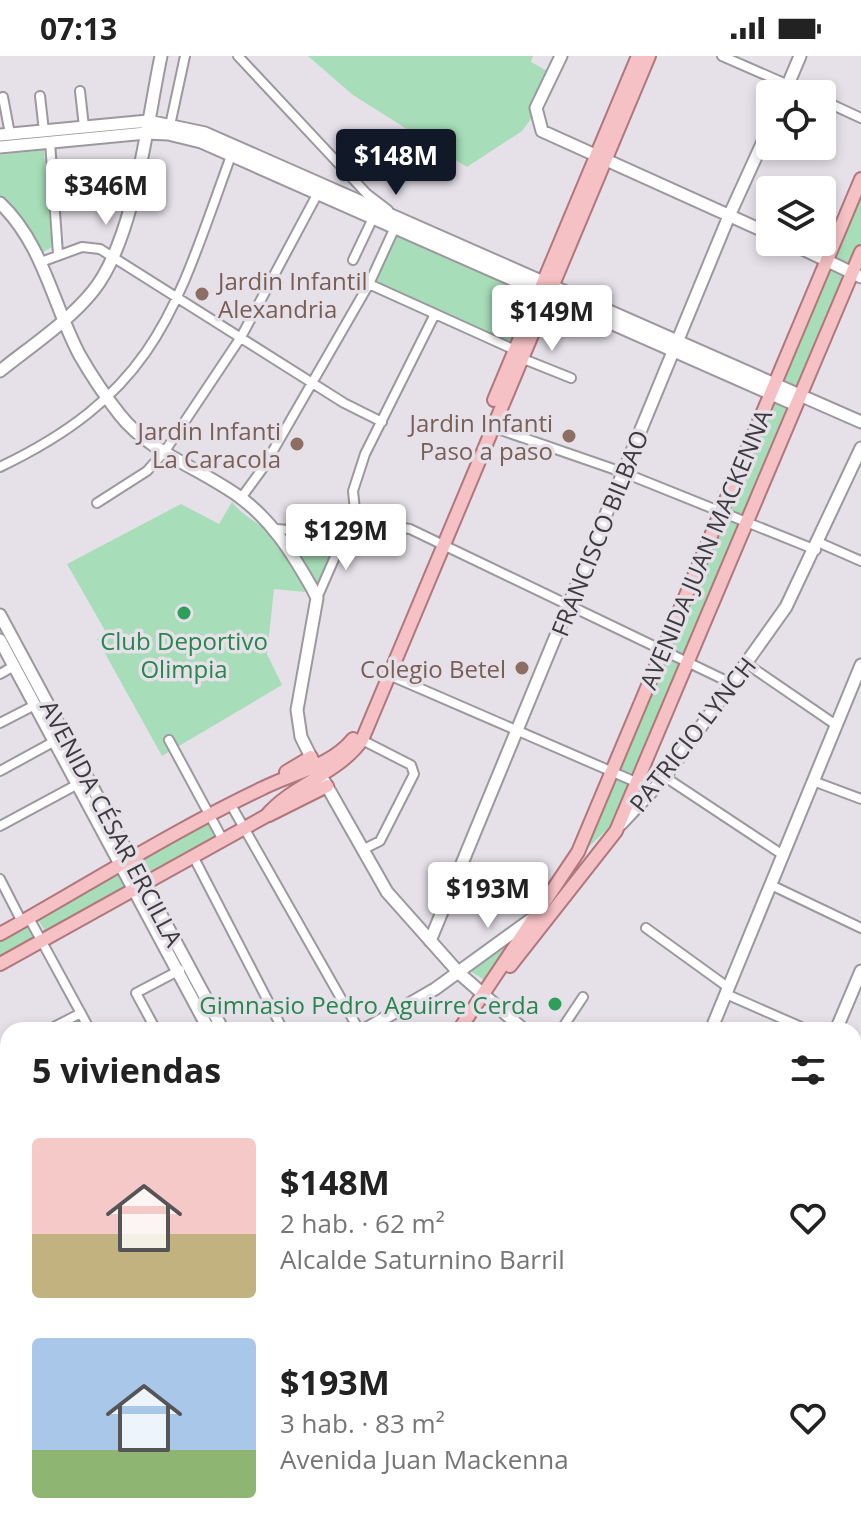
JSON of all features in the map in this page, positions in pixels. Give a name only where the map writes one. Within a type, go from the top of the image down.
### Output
[{"type":"main road","points":[[0,964],[266,816],[345,748],[359,730],[601,156],[638,56]]},
{"type":"main road","points":[[601,156],[649,56]]},
{"type":"main road","name":"AVENIDA JUAN MACKENNA","points":[[482,996],[578,852],[861,179]]},
{"type":"main road","name":"AVENIDA JUAN MACKENNA","points":[[616,831],[798,400],[856,275],[861,252]]},
{"type":"main road","points":[[0,934],[264,787],[318,771],[352,753],[362,740],[439,543],[492,427],[518,354]]},
{"type":"main road","name":"PATRICIO LYNCH","points":[[482,996],[616,831]]},
{"type":"main road","points":[[464,1022],[482,996]]},
{"type":"main road","points":[[469,1022],[482,996]]},
{"type":"street","points":[[0,371],[94,289],[114,258],[147,127],[161,56]]},
{"type":"street","points":[[169,128],[185,56]]},
{"type":"street","points":[[238,56],[363,197],[397,223]]},
{"type":"street","points":[[561,56],[536,108],[542,131],[756,228]]},
{"type":"street","points":[[722,56],[769,80]]},
{"type":"street","points":[[790,80],[800,56]]},
{"type":"street","points":[[80,91],[84,127]]},
{"type":"street","points":[[40,96],[44,131]]},
{"type":"street","points":[[3,97],[5,134],[84,127],[169,128],[233,150],[320,189],[373,218],[397,223],[798,400],[861,422]]},
{"type":"street","points":[[836,106],[861,118]]},
{"type":"street","points":[[0,147],[147,127]]},
{"type":"street","points":[[50,142],[58,254]]},
{"type":"street","points":[[0,467],[51,442],[77,425],[144,358],[179,297],[233,150]]},
{"type":"street","name":"FRANCISCO BILBAO","points":[[430,941],[570,607],[622,472],[756,157]]},
{"type":"street","points":[[54,188],[89,184]]},
{"type":"street","points":[[320,189],[363,197]]},
{"type":"street","points":[[97,503],[147,471],[165,451],[241,337],[320,189]]},
{"type":"street","points":[[0,203],[20,223],[41,262],[80,354],[106,397],[139,435],[241,498],[276,529],[317,598]]},
{"type":"street","points":[[353,260],[373,218]]},
{"type":"street","points":[[241,498],[263,468],[369,284],[397,223]]},
{"type":"street","points":[[41,262],[90,246],[382,422]]},
{"type":"street","points":[[820,256],[856,275]]},
{"type":"street","points":[[369,284],[571,378]]},
{"type":"street","points":[[357,529],[353,491],[365,454],[435,314]]},
{"type":"street","points":[[492,427],[861,561]]},
{"type":"street","name":"PATRICIO LYNCH","points":[[616,831],[665,777],[786,607],[818,546],[861,448]]},
{"type":"street","points":[[276,529],[345,534],[357,529],[397,526],[439,543],[733,684]]},
{"type":"street","points":[[345,534],[317,598],[297,723],[318,771],[387,892],[459,973],[514,1022]]},
{"type":"street","name":"AVENIDA CÉSAR ERCILLA","points":[[0,615],[139,886],[183,968],[218,1022]]},
{"type":"street","name":"AVENIDA CÉSAR ERCILLA","points":[[0,640],[78,784],[127,863]]},
{"type":"street","points":[[747,664],[836,725]]},
{"type":"street","points":[[0,674],[14,666]]},
{"type":"street","points":[[714,1022],[860,670]]},
{"type":"street","points":[[389,675],[652,789]]},
{"type":"street","points":[[0,723],[35,705]]},
{"type":"street","points":[[169,740],[223,840]]},
{"type":"street","points":[[362,740],[411,765],[414,774],[386,833],[380,841],[362,850]]},
{"type":"street","points":[[0,771],[55,741]]},
{"type":"street","points":[[665,777],[783,855]]},
{"type":"street","points":[[813,781],[861,799]]},
{"type":"street","points":[[0,826],[78,784]]},
{"type":"street","points":[[231,805],[356,1022]]},
{"type":"street","points":[[193,856],[279,1022]]},
{"type":"street","points":[[0,879],[41,941],[86,1022]]},
{"type":"street","points":[[771,885],[861,928]]},
{"type":"street","name":"AVENIDA JUAN MACKENNA","points":[[375,1022],[459,973],[538,913]]},
{"type":"street","points":[[646,928],[727,991],[791,1022]]},
{"type":"street","points":[[152,1022],[136,993],[183,968]]},
{"type":"street","name":"AVENIDA CÉSAR ERCILLA","points":[[183,968],[206,1022]]},
{"type":"street","points":[[839,1022],[861,971]]},
{"type":"street","points":[[566,1022],[583,997]]},
{"type":"street","points":[[64,1022],[81,1013]]},
{"type":"green space","points":[[308,56],[533,56],[531,62],[551,73],[536,112],[522,131],[467,167],[353,95]]},
{"type":"green space","points":[[44,150],[52,247],[43,252],[24,220],[0,197],[0,155]]},
{"type":"green space","points":[[861,188],[861,247],[619,818],[580,855],[832,256],[836,256],[836,247]]},
{"type":"green space","points":[[397,233],[532,295],[511,345],[376,281]]},
{"type":"green space","name":"Club Deportivo Olimpia","points":[[232,502],[286,550],[305,592],[274,589],[267,654],[282,685],[162,756],[97,639],[107,634],[67,564],[181,504],[219,524]]},
{"type":"green space","points":[[287,537],[338,538],[317,589]]},
{"type":"green space","points":[[211,821],[219,837],[148,877],[139,862]]},
{"type":"green space","points":[[119,870],[128,887],[46,933],[36,916]]},
{"type":"green space","points":[[26,922],[34,937],[0,956],[0,937]]},
{"type":"green space","points":[[500,945],[507,945],[486,981],[470,971]]},
{"type":"place","name":"Jardin Infantil Alexandria","points":[[202,294]]},
{"type":"place","name":"Jardin Infanti Paso a paso","points":[[569,436]]},
{"type":"place","name":"Jardin Infanti La Caracola","points":[[297,444]]},
{"type":"place","name":"Club Deportivo Olimpia","points":[[184,613]]},
{"type":"place","name":"Colegio Betel","points":[[522,668]]},
{"type":"place","name":"Gimnasio Pedro Aguirre Cerda","points":[[555,1004]]}]
